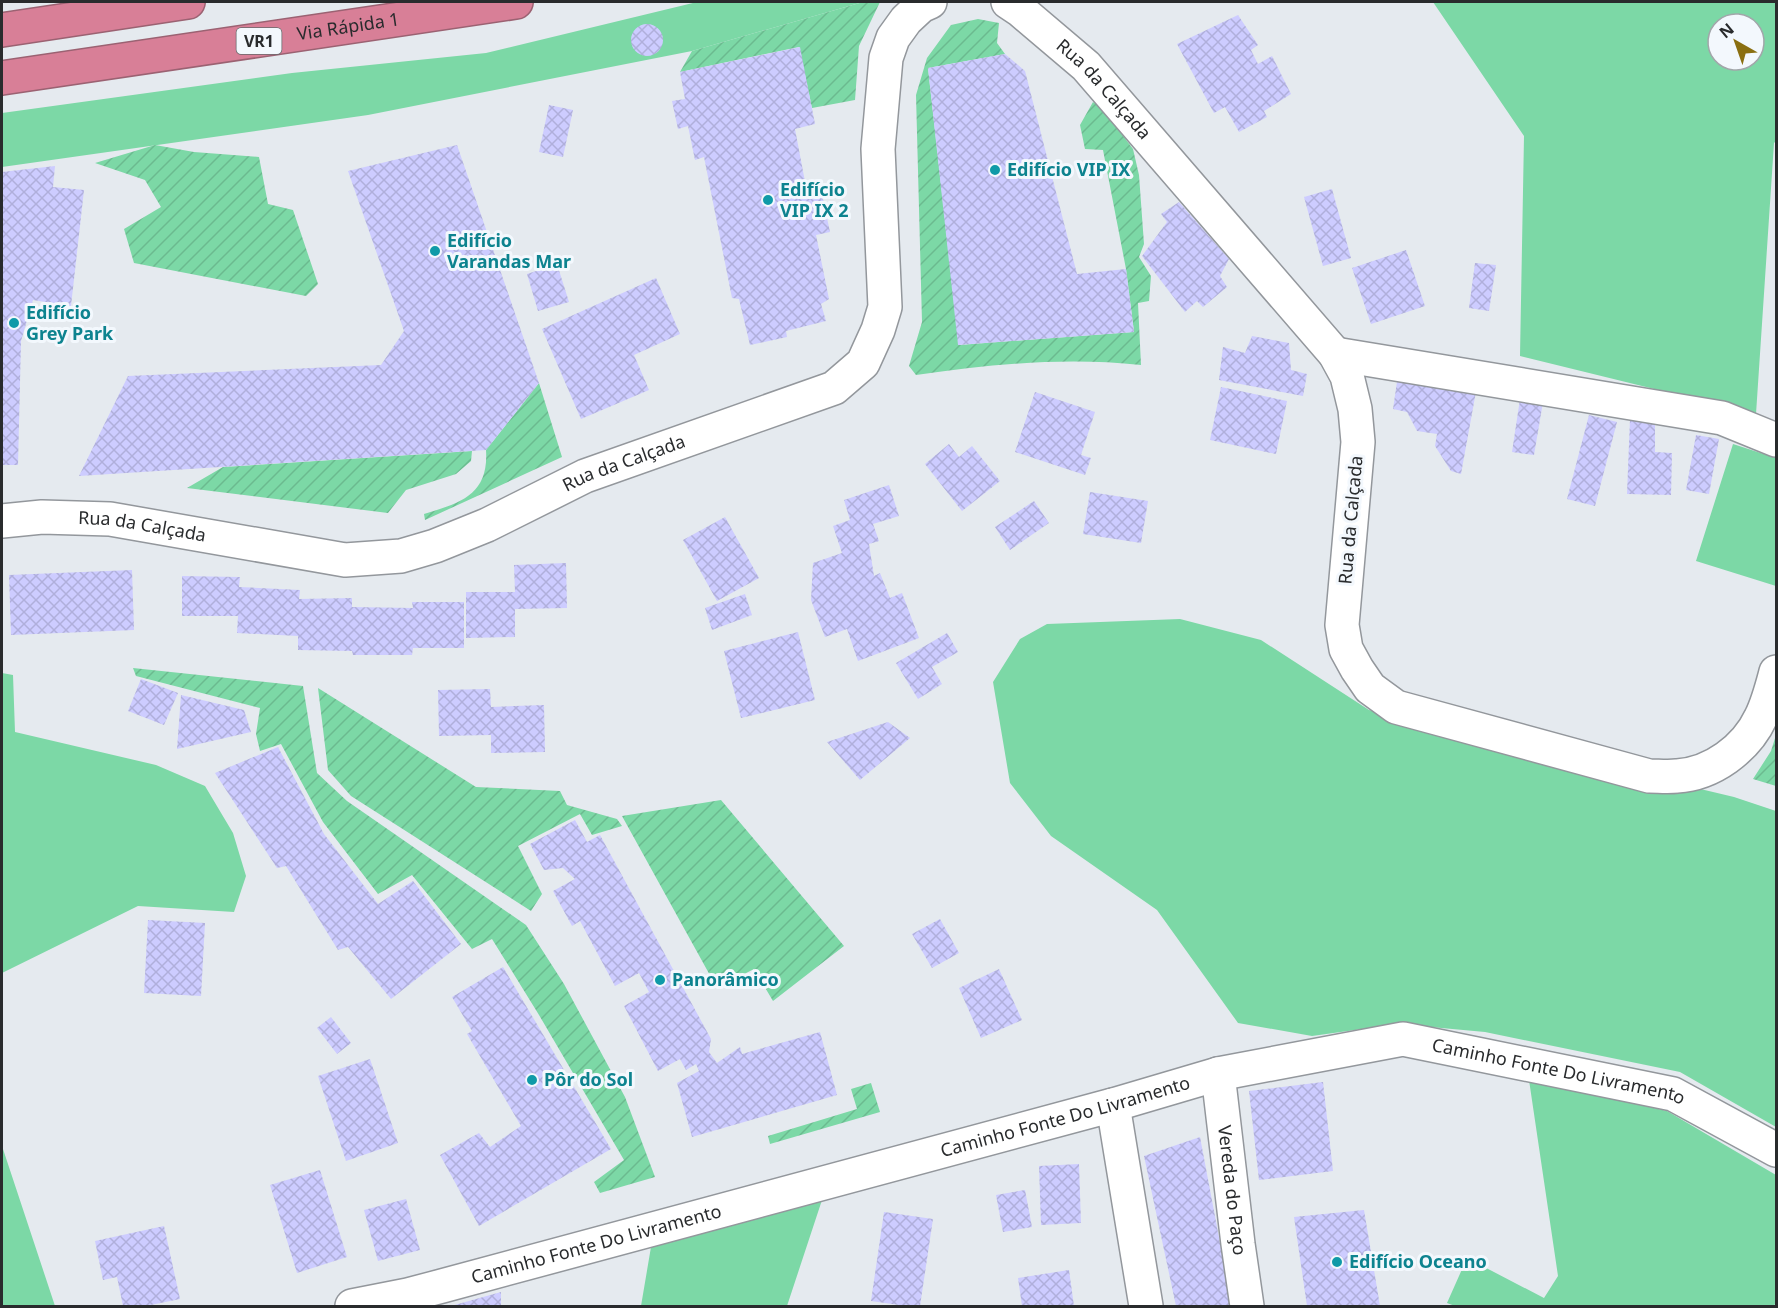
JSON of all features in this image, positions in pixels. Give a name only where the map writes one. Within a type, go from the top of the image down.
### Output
[{"type":"highway","points":[[2,30],[188,2]]},
{"type":"highway","name":"Via Rápida 1","points":[[2,78],[516,2]]},
{"type":"street","name":"Rua da Calçada","points":[[2,521],[42,517],[110,519],[345,560],[401,556],[435,546],[487,525],[585,476],[834,388],[863,363],[885,308],[879,149],[886,58],[893,38],[906,20],[921,6],[930,2]]},
{"type":"street","name":"Rua da Calçada","points":[[1008,2],[1020,9],[1086,66],[1335,354],[1347,376],[1355,409],[1358,442],[1341,625],[1346,649],[1370,688],[1396,707],[1648,776],[1678,777],[1709,769],[1733,753],[1761,717],[1776,672]]},
{"type":"street","points":[[1335,354],[1722,418],[1776,440]]},
{"type":"street","name":"Caminho Fonte Do Livramento","points":[[352,1306],[442,1286],[1113,1105],[1218,1074],[1403,1039],[1673,1094],[1776,1150]]},
{"type":"street","name":"Vereda do Paço","points":[[1218,1074],[1238,1244],[1248,1306]]},
{"type":"street","points":[[1113,1105],[1146,1306]]},
{"type":"green space","points":[[697,2],[863,2],[692,51],[368,115],[2,167],[2,113],[292,73],[486,53]]},
{"type":"green space","points":[[863,2],[880,2],[859,46],[855,100],[812,108],[799,47],[680,72],[692,51]]},
{"type":"green space","points":[[1433,2],[1776,2],[1776,141],[1774,143],[1756,414],[1520,356],[1524,136]]},
{"type":"green space","points":[[978,19],[999,23],[997,43],[1005,54],[928,68],[959,345],[1134,332],[1126,269],[1103,150],[1085,149],[1080,125],[1093,102],[1103,109],[1133,149],[1139,175],[1144,244],[1139,257],[1151,276],[1149,301],[1138,303],[1141,365],[1085,362],[1028,363],[916,375],[909,366],[922,322],[916,95],[927,58],[951,25]]},
{"type":"green space","points":[[155,145],[194,152],[259,157],[268,204],[293,210],[318,284],[306,296],[134,263],[124,229],[161,207],[145,180],[95,163]]},
{"type":"green space","points":[[539,383],[562,457],[425,520],[424,514],[460,501],[477,487],[486,465],[486,450]]},
{"type":"green space","points":[[1733,444],[1776,458],[1776,586],[1696,561]]},
{"type":"green space","points":[[472,451],[471,461],[456,474],[406,490],[388,513],[187,488],[223,467]]},
{"type":"green space","points":[[1180,619],[1261,640],[1369,710],[1734,797],[1776,811],[1776,1127],[1680,1072],[1485,1032],[1398,1024],[1312,1036],[1238,1023],[1157,910],[1051,836],[1010,783],[993,682],[1020,639],[1047,624]]},
{"type":"green space","points":[[133,668],[303,686],[317,773],[347,801],[526,925],[564,984],[625,1097],[655,1177],[600,1193],[594,1182],[624,1160],[492,939],[472,949],[412,875],[378,894],[323,822],[281,744],[260,751],[256,734],[260,708],[136,676]]},
{"type":"green space","points":[[2,673],[13,675],[15,732],[156,765],[205,786],[233,833],[246,876],[234,912],[138,906],[2,973]]},
{"type":"green space","points":[[318,688],[476,787],[560,791],[567,805],[617,819],[622,826],[592,835],[580,814],[518,846],[542,894],[531,911],[351,796],[328,770]]},
{"type":"green space","points":[[1776,735],[1776,786],[1753,779],[1771,751]]},
{"type":"green space","points":[[721,800],[844,946],[773,1001],[754,969],[717,988],[622,816]]},
{"type":"green space","points":[[1529,1080],[1667,1111],[1776,1175],[1776,1304],[1772,1306],[1455,1306],[1447,1303],[1467,1258],[1544,1298],[1558,1276]]},
{"type":"green space","points":[[871,1083],[880,1112],[770,1144],[768,1136],[857,1109],[851,1089]]},
{"type":"green space","points":[[2,1146],[55,1306],[2,1306]]},
{"type":"green space","points":[[822,1200],[787,1306],[641,1306],[651,1247]]},
{"type":"building","points":[[1238,15],[1258,45],[1251,50],[1258,64],[1272,56],[1291,94],[1264,111],[1267,117],[1239,132],[1225,107],[1214,113],[1177,44]]},
{"type":"building","points":[[647,24],[659,28],[663,40],[659,52],[647,56],[635,52],[631,40],[635,28]]},
{"type":"building","name":"Edifício VIP IX 2","points":[[800,47],[815,124],[795,129],[806,187],[820,185],[830,232],[816,235],[829,299],[821,304],[826,321],[786,331],[787,337],[750,345],[739,299],[732,298],[704,157],[695,160],[688,126],[678,129],[672,101],[685,99],[680,72]]},
{"type":"building","name":"Edifício VIP IX","points":[[1005,54],[1025,71],[1077,274],[1126,269],[1134,332],[958,345],[928,68]]},
{"type":"building","points":[[549,105],[573,110],[563,157],[539,152]]},
{"type":"building","name":"Edifício Varandas Mar","points":[[457,145],[539,383],[486,450],[79,476],[128,376],[381,365],[404,331],[348,171]]},
{"type":"building","name":"Edifício Grey Park","points":[[55,166],[53,187],[84,190],[71,306],[33,300],[21,341],[18,465],[2,465],[2,172]]},
{"type":"building","points":[[1332,189],[1351,258],[1323,266],[1304,197]]},
{"type":"building","points":[[1179,202],[1229,259],[1220,276],[1227,287],[1203,307],[1197,301],[1185,312],[1142,256],[1167,222],[1161,214]]},
{"type":"building","points":[[1406,250],[1425,306],[1371,324],[1352,268]]},
{"type":"building","points":[[1475,263],[1496,265],[1489,311],[1469,308]]},
{"type":"building","points":[[557,264],[569,302],[538,311],[527,274]]},
{"type":"building","points":[[656,278],[680,334],[634,355],[649,390],[581,419],[542,329]]},
{"type":"building","points":[[1252,336],[1289,343],[1291,370],[1307,374],[1303,396],[1219,380],[1223,347],[1245,353]]},
{"type":"building","points":[[1398,375],[1477,386],[1461,474],[1451,471],[1435,446],[1437,434],[1417,431],[1407,412],[1393,409]]},
{"type":"building","points":[[1221,387],[1287,401],[1276,454],[1210,440]]},
{"type":"building","points":[[1035,392],[1095,412],[1081,455],[1091,458],[1085,475],[1015,452]]},
{"type":"building","points":[[1520,399],[1543,402],[1534,455],[1512,452]]},
{"type":"building","points":[[1589,415],[1617,422],[1595,506],[1567,499]]},
{"type":"building","points":[[1630,419],[1655,420],[1655,452],[1672,453],[1671,495],[1627,494]]},
{"type":"building","points":[[1696,435],[1719,439],[1709,494],[1686,490]]},
{"type":"building","points":[[949,444],[959,457],[972,446],[1000,481],[962,511],[925,464]]},
{"type":"building","points":[[889,485],[899,516],[873,524],[879,541],[869,544],[874,576],[880,573],[890,598],[902,593],[919,638],[858,661],[847,629],[825,637],[811,600],[813,563],[842,553],[833,526],[850,520],[844,500]]},
{"type":"building","points":[[1090,492],[1148,501],[1141,543],[1083,534]]},
{"type":"building","points":[[1034,501],[1049,523],[1010,550],[995,527]]},
{"type":"building","points":[[725,517],[759,578],[717,601],[683,540]]},
{"type":"building","points":[[566,563],[567,608],[515,609],[515,637],[466,638],[466,592],[515,592],[514,565]]},
{"type":"building","points":[[132,570],[134,630],[11,635],[9,575]]},
{"type":"building","points":[[182,576],[240,577],[239,587],[300,590],[299,599],[352,598],[352,607],[413,608],[412,602],[464,602],[464,648],[413,648],[412,655],[353,655],[352,651],[298,650],[298,636],[237,633],[238,616],[182,616]]},
{"type":"building","points":[[745,594],[752,615],[712,630],[705,608]]},
{"type":"building","points":[[798,632],[815,700],[741,718],[724,651]]},
{"type":"building","points":[[947,633],[958,652],[932,667],[942,684],[918,699],[896,663]]},
{"type":"building","points":[[141,679],[178,693],[164,725],[128,711]]},
{"type":"building","points":[[490,689],[491,707],[544,705],[545,752],[491,753],[491,735],[439,736],[438,690]]},
{"type":"building","points":[[181,695],[244,710],[251,732],[177,749]]},
{"type":"building","points":[[888,722],[910,738],[860,780],[827,742]]},
{"type":"building","points":[[278,747],[324,834],[378,904],[413,881],[461,944],[391,999],[348,947],[338,950],[286,866],[277,868],[215,773]]},
{"type":"building","name":"Panorâmico","points":[[575,820],[587,842],[600,835],[711,1039],[709,1052],[717,1063],[740,1047],[742,1054],[820,1032],[837,1095],[692,1137],[677,1083],[699,1071],[696,1064],[686,1070],[680,1059],[658,1071],[624,1006],[649,992],[639,973],[615,986],[580,921],[572,926],[553,891],[575,879],[563,868],[544,870],[530,844]]},
{"type":"building","points":[[940,919],[959,953],[932,968],[912,934]]},
{"type":"building","points":[[148,920],[205,923],[201,996],[144,993]]},
{"type":"building","name":"Pôr do Sol","points":[[503,967],[611,1149],[479,1226],[440,1155],[479,1133],[490,1147],[521,1126],[467,1034],[472,1031],[452,997]]},
{"type":"building","points":[[999,969],[1022,1020],[981,1038],[959,988]]},
{"type":"building","points":[[331,1017],[351,1043],[337,1054],[317,1028]]},
{"type":"building","points":[[370,1059],[398,1143],[346,1161],[318,1076]]},
{"type":"building","points":[[1323,1082],[1333,1171],[1259,1180],[1249,1091]]},
{"type":"building","points":[[1200,1137],[1232,1306],[1176,1306],[1144,1156]]},
{"type":"building","points":[[1079,1164],[1081,1223],[1041,1225],[1039,1166]]},
{"type":"building","points":[[320,1170],[347,1257],[297,1273],[270,1185]]},
{"type":"building","points":[[1025,1190],[1032,1227],[1003,1232],[996,1195]]},
{"type":"building","points":[[406,1199],[420,1250],[378,1261],[364,1210]]},
{"type":"building","name":"Edifício Oceano","points":[[1364,1210],[1380,1306],[1307,1306],[1294,1217]]},
{"type":"building","points":[[884,1212],[933,1219],[920,1306],[871,1301]]},
{"type":"building","points":[[164,1226],[180,1299],[146,1306],[123,1306],[117,1277],[103,1280],[95,1241]]},
{"type":"building","points":[[1069,1270],[1074,1306],[1022,1306],[1018,1278]]},
{"type":"building","points":[[501,1292],[501,1306],[451,1306]]},
{"type":"place","name":"Edifício VIP IX","points":[[995,170]]},
{"type":"place","name":"Edifício VIP IX 2","points":[[768,200]]},
{"type":"place","name":"Edifício Varandas Mar","points":[[435,251]]},
{"type":"place","name":"Edifício Grey Park","points":[[14,323]]},
{"type":"place","name":"Panorâmico","points":[[660,980]]},
{"type":"place","name":"Pôr do Sol","points":[[532,1080]]},
{"type":"place","name":"Edifício Oceano","points":[[1337,1262]]}]
